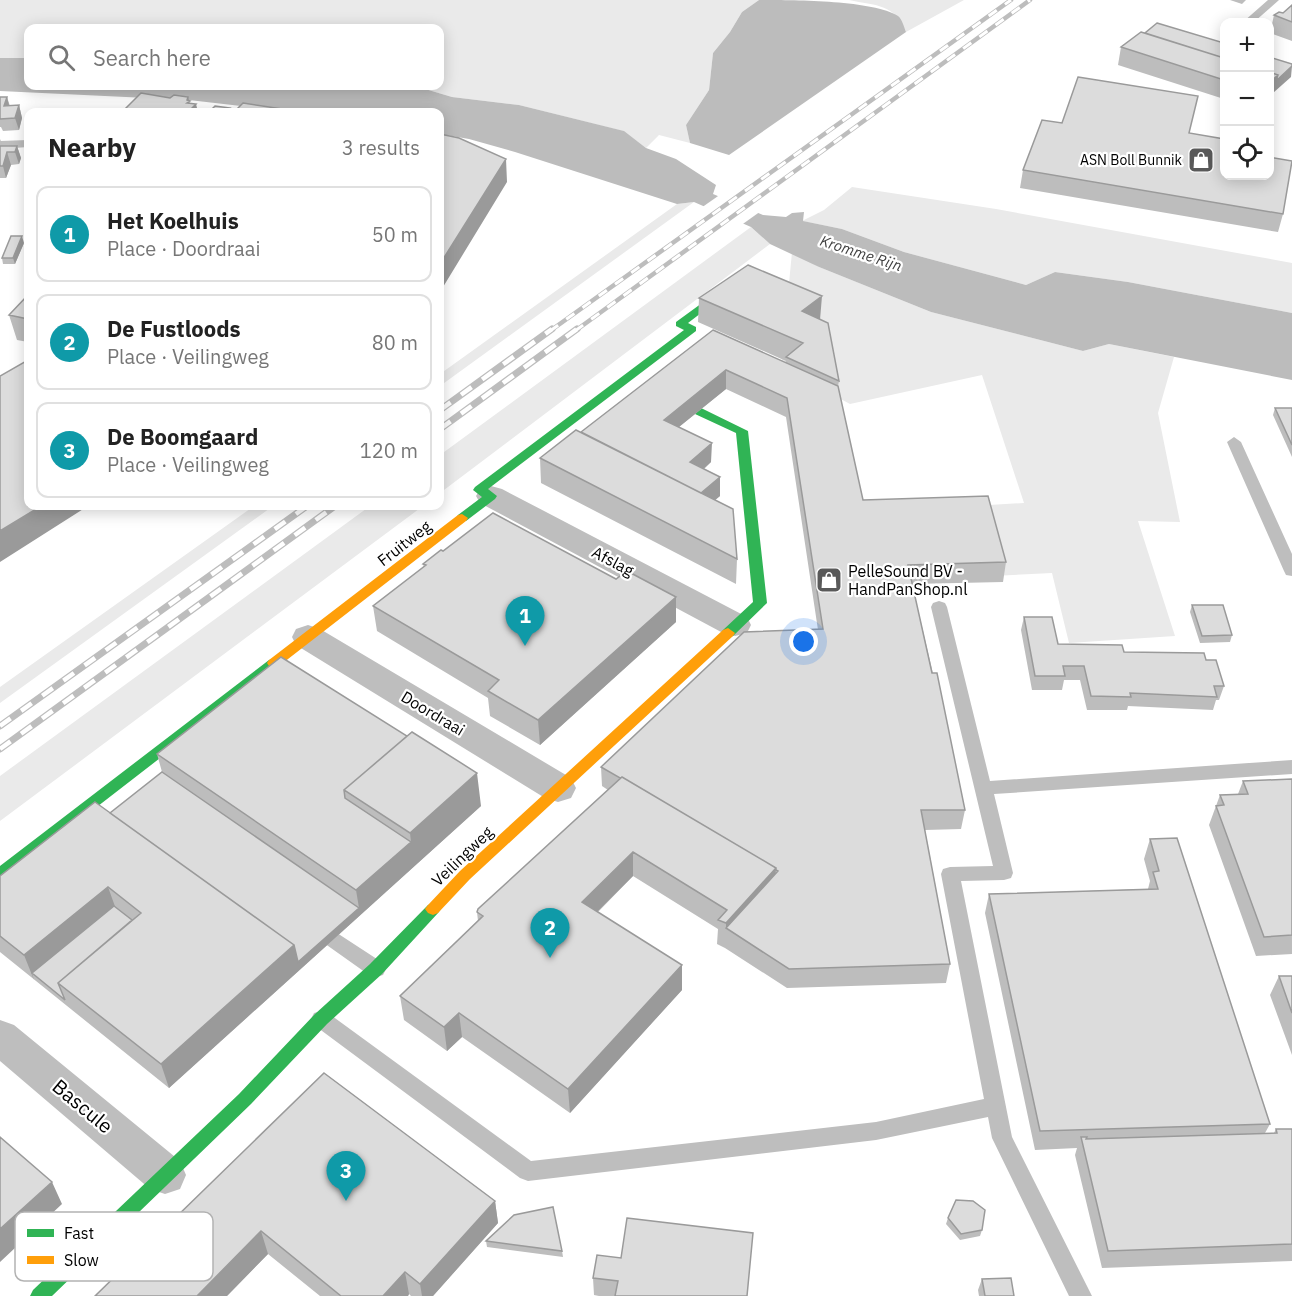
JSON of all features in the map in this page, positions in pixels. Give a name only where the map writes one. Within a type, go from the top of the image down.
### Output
[{"type":"street","points":[[491,496],[479,490],[697,332],[680,324],[748,272]]},
{"type":"street","name":"Veilingweg","points":[[126,1212],[245,1099],[321,1019],[376,969],[465,875],[760,603],[742,431],[699,411]]},
{"type":"street","name":"Afslag","points":[[491,496],[735,625]]},
{"type":"street","name":"Fruitweg","points":[[0,874],[122,791],[308,638],[491,496]]},
{"type":"street","name":"Doordraai","points":[[308,638],[558,788]]},
{"type":"street","name":"Bascule","points":[[0,1037],[165,1175]]},
{"type":"street","name":"Veilingweg","points":[[39,1296],[55,1281]]},
{"type":"lane","points":[[1253,18],[1274,0]]},
{"type":"lane","points":[[0,145],[24,144]]},
{"type":"lane","points":[[1234,442],[1292,571]]},
{"type":"lane","points":[[939,607],[1004,873],[950,874],[1002,1138],[1081,1296]]},
{"type":"lane","points":[[983,788],[1292,767]]},
{"type":"lane","points":[[296,913],[376,969]]},
{"type":"lane","points":[[321,1019],[528,1171],[876,1131],[996,1106]]},
{"type":"shaded area","points":[[0,0],[759,0],[742,12],[713,53],[709,90],[686,125],[690,143],[659,135],[646,148],[623,131],[519,105],[452,97],[428,90],[444,90],[444,24],[24,24],[24,58],[0,58]]},
{"type":"shaded area","points":[[849,0],[964,0],[906,32],[896,16],[883,7]]},
{"type":"shaded area","points":[[852,187],[996,209],[1292,263],[1292,313],[1128,282],[1055,272],[1026,285],[904,252],[842,229],[802,221],[824,210]]},
{"type":"shaded area","points":[[694,202],[444,383],[444,371],[677,204]]},
{"type":"shaded area","points":[[751,227],[770,244],[444,490],[444,452]]},
{"type":"shaded area","points":[[792,252],[819,267],[931,312],[1083,351],[1109,344],[1174,357],[1158,413],[1180,522],[1138,521],[1175,636],[1069,643],[1052,573],[993,576],[972,506],[1024,503],[982,375],[850,404],[781,367]]},
{"type":"shaded area","points":[[248,510],[267,510],[0,703],[0,687]]},
{"type":"shaded area","points":[[365,510],[418,510],[0,821],[0,776]]},
{"type":"water","points":[[759,0],[832,2],[870,7],[898,16],[906,32],[729,155],[690,143],[686,125],[709,90],[713,53],[742,12]]},
{"type":"water","name":"Kromme Rijn","points":[[0,58],[24,58],[24,90],[428,90],[452,97],[519,105],[624,131],[646,148],[676,159],[716,185],[713,194],[763,215],[786,217],[792,213],[804,212],[803,221],[842,229],[904,252],[1026,285],[1055,272],[1128,282],[1292,313],[1292,380],[1109,344],[1083,351],[931,312],[819,267],[770,244],[751,227],[694,202],[677,204],[515,152],[444,135],[444,108],[259,108],[189,100],[0,91]]},
{"type":"pier","points":[[721,194],[761,211],[740,226],[701,208]]},
{"type":"building","points":[[1292,5],[1292,22],[1274,15],[1279,12],[1283,13]]},
{"type":"building","points":[[1157,23],[1220,42],[1220,57],[1145,33]]},
{"type":"building","points":[[1141,32],[1220,57],[1220,79],[1121,47]]},
{"type":"building","points":[[1274,59],[1292,64],[1276,81],[1278,75],[1274,74]]},
{"type":"building","points":[[1078,77],[1198,96],[1189,133],[1220,138],[1220,180],[1274,180],[1274,158],[1292,161],[1283,214],[1023,170],[1042,120],[1062,123]]},
{"type":"building","points":[[141,93],[170,98],[174,95],[188,97],[187,100],[190,101],[187,103],[196,104],[192,108],[126,108]]},
{"type":"building","points":[[0,97],[7,97],[4,106],[19,105],[15,118],[0,119]]},
{"type":"building","points":[[243,103],[276,108],[238,108]]},
{"type":"building","points":[[444,135],[459,138],[506,159],[444,258]]},
{"type":"building","points":[[0,146],[17,146],[15,152],[7,152],[3,166],[0,166]]},
{"type":"building","points":[[11,236],[22,236],[13,258],[2,258]]},
{"type":"building","points":[[748,265],[822,296],[802,311],[828,323],[839,381],[786,357],[803,343],[699,298]]},
{"type":"building","points":[[24,299],[24,318],[9,315]]},
{"type":"building","points":[[713,330],[838,386],[863,500],[988,496],[1006,562],[908,565],[932,673],[937,673],[965,810],[921,810],[950,964],[789,969],[726,928],[778,871],[776,868],[622,777],[601,767],[744,632],[823,629],[787,398],[726,370],[664,420],[712,443],[690,462],[720,477],[701,493],[581,432]]},
{"type":"building","points":[[24,362],[24,510],[34,510],[0,531],[0,376]]},
{"type":"building","points":[[1275,408],[1292,408],[1292,445]]},
{"type":"building","points":[[576,430],[733,509],[737,559],[540,458]]},
{"type":"building","points":[[493,513],[616,579],[627,571],[676,597],[538,720],[488,691],[499,680],[373,606],[426,565],[423,564],[441,550],[443,551]]},
{"type":"building","points":[[1192,605],[1223,605],[1232,635],[1202,636]]},
{"type":"building","points":[[1024,617],[1052,617],[1058,644],[1122,645],[1124,652],[1204,653],[1206,660],[1216,660],[1224,686],[1214,686],[1217,697],[1130,693],[1131,697],[1091,696],[1084,666],[1063,666],[1065,676],[1035,676]]},
{"type":"building","points":[[281,657],[407,736],[344,790],[345,798],[411,842],[356,890],[157,754]]},
{"type":"building","points":[[412,732],[477,773],[410,833],[344,790]]},
{"type":"building","points":[[162,772],[359,908],[298,962],[294,945],[110,813]]},
{"type":"building","points":[[622,777],[776,868],[726,923],[718,920],[727,910],[633,852],[582,902],[682,965],[568,1089],[459,1013],[444,1027],[400,996],[483,916],[477,912],[478,909]]},
{"type":"building","points":[[1292,779],[1292,935],[1264,937],[1216,806],[1224,805],[1220,795],[1248,794],[1243,781]]},
{"type":"building","points":[[95,802],[294,945],[161,1064],[58,983],[141,913],[108,887],[24,955],[0,936],[0,876]]},
{"type":"building","points":[[1177,838],[1270,1124],[1040,1131],[989,894],[1158,889],[1153,872],[1159,871],[1150,839]]},
{"type":"building","points":[[114,906],[132,920],[58,983],[65,1000],[32,973]]},
{"type":"building","points":[[1279,976],[1292,976],[1292,1013]]},
{"type":"building","points":[[324,1073],[495,1201],[420,1284],[405,1272],[383,1296],[341,1296],[261,1231],[213,1280],[213,1212],[181,1212]]},
{"type":"building","points":[[1276,1129],[1292,1129],[1292,1244],[1108,1251],[1081,1137],[1087,1137],[1086,1139],[1277,1133]]},
{"type":"building","points":[[0,1137],[52,1182],[19,1212],[15,1212],[15,1215],[0,1229]]},
{"type":"building","points":[[956,1200],[973,1201],[985,1210],[982,1230],[961,1234],[948,1218]]},
{"type":"building","points":[[553,1207],[562,1251],[486,1241],[514,1215]]},
{"type":"building","points":[[627,1218],[753,1233],[747,1296],[615,1296],[618,1281],[593,1278],[597,1255],[621,1258]]},
{"type":"building","points":[[1011,1278],[1014,1296],[985,1296],[982,1279]]},
{"type":"building","points":[[110,1281],[212,1281],[197,1296],[95,1296]]},
{"type":"railway","points":[[550,331],[1011,0]]},
{"type":"railway","points":[[575,331],[1030,0]]},
{"type":"railway","points":[[444,407],[552,329]]},
{"type":"railway","points":[[444,426],[577,329]]},
{"type":"railway","points":[[0,726],[301,510]]},
{"type":"railway","points":[[0,749],[329,510]]},
{"type":"traffic: fast","points":[[462,518],[491,496],[479,490],[692,329],[680,324],[735,282]]},
{"type":"traffic: fast","points":[[699,411],[742,431],[760,603],[728,633]]},
{"type":"traffic: fast","points":[[0,874],[274,663]]},
{"type":"traffic: fast","points":[[127,1212],[245,1099],[321,1019],[376,969],[433,909]]},
{"type":"traffic: fast","points":[[39,1296],[55,1281]]},
{"type":"traffic: slow","points":[[274,663],[462,518]]},
{"type":"traffic: slow","points":[[433,909],[465,875],[728,633]]},
{"type":"place","name":"ASN Boll Bunnik","points":[[1201,160]]},
{"type":"place","name":"PelleSound BV - HandPanShop.nl","points":[[829,580]]},
{"type":"place","name":"Het Koelhuis","points":[[525,646]]},
{"type":"place","name":"De Fustloods","points":[[550,958]]},
{"type":"place","name":"De Boomgaard","points":[[346,1201]]}]
